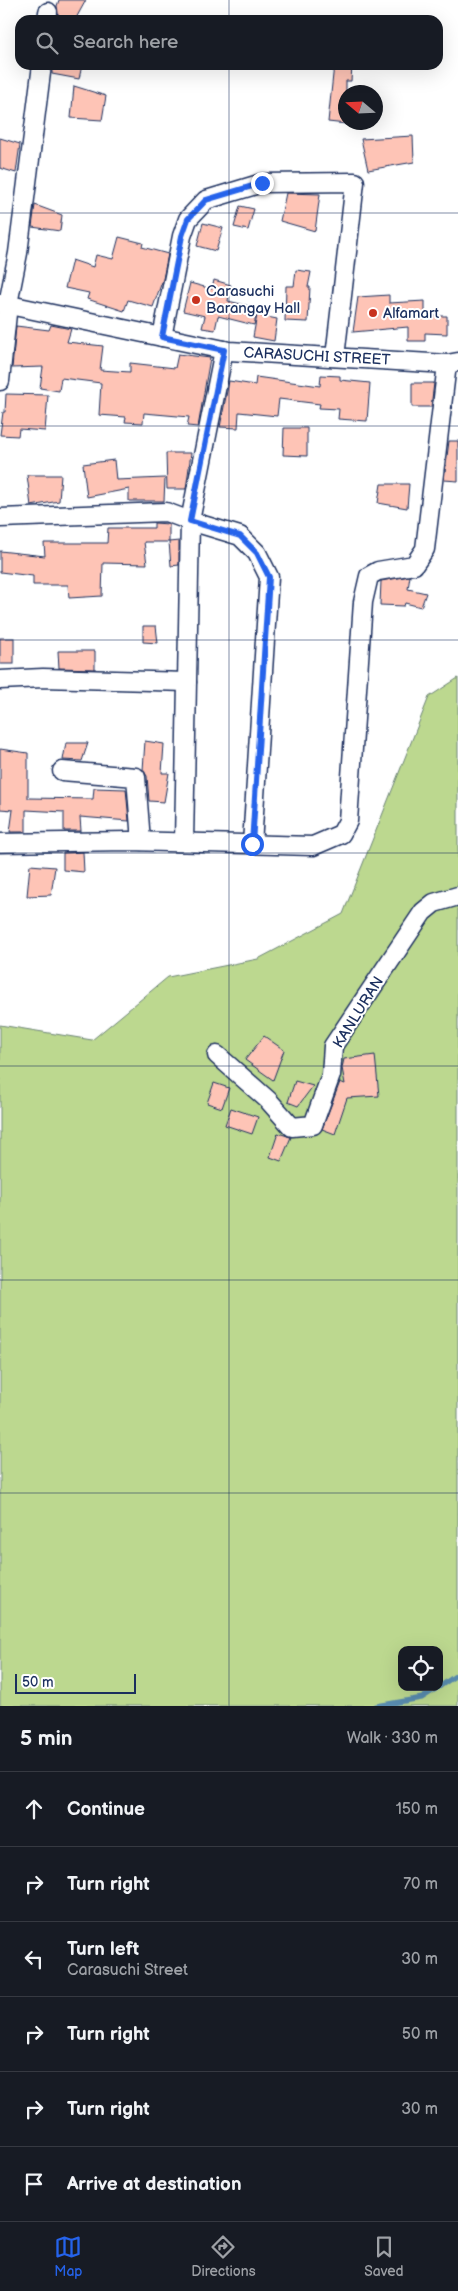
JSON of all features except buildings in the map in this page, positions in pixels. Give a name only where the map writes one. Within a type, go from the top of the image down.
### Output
[{"type":"street","points":[[0,380],[4,304],[18,253],[41,70]]},
{"type":"street","points":[[162,337],[182,236],[188,219],[206,200],[262,183],[354,182],[335,357]]},
{"type":"street","name":"CARASUCHI STREET","points":[[4,304],[224,350],[453,363]]},
{"type":"street","points":[[184,842],[190,521],[224,350]]},
{"type":"street","points":[[0,843],[141,841],[313,846],[341,834],[348,821],[363,602],[369,576],[378,571],[414,565],[426,549],[453,363]]},
{"type":"street","points":[[0,518],[166,512],[240,536],[257,553],[269,577],[252,844]]},
{"type":"street","points":[[0,680],[43,678],[187,682]]},
{"type":"street","points":[[62,771],[136,777],[141,841]]},
{"type":"street","name":"KANLURAN","points":[[217,1054],[268,1100],[292,1127],[313,1125],[330,1075],[333,1046],[423,912],[434,903],[458,896]]},
{"type":"green space","points":[[458,678],[458,1706],[0,1706],[0,1025],[92,1040],[168,977],[258,959],[343,914],[429,697]]},
{"type":"waterway","points":[[443,1684],[458,1674]]},
{"type":"waterway","points":[[376,1706],[422,1698],[433,1691]]},
{"type":"place","name":"Carasuchi Barangay Hall","points":[[196,300]]},
{"type":"place","name":"Alfamart","points":[[373,313]]},
{"type":"route","points":[[252,844],[269,577],[257,553],[240,536],[190,521],[224,350],[162,337],[182,236],[188,219],[206,200],[262,183]]}]
